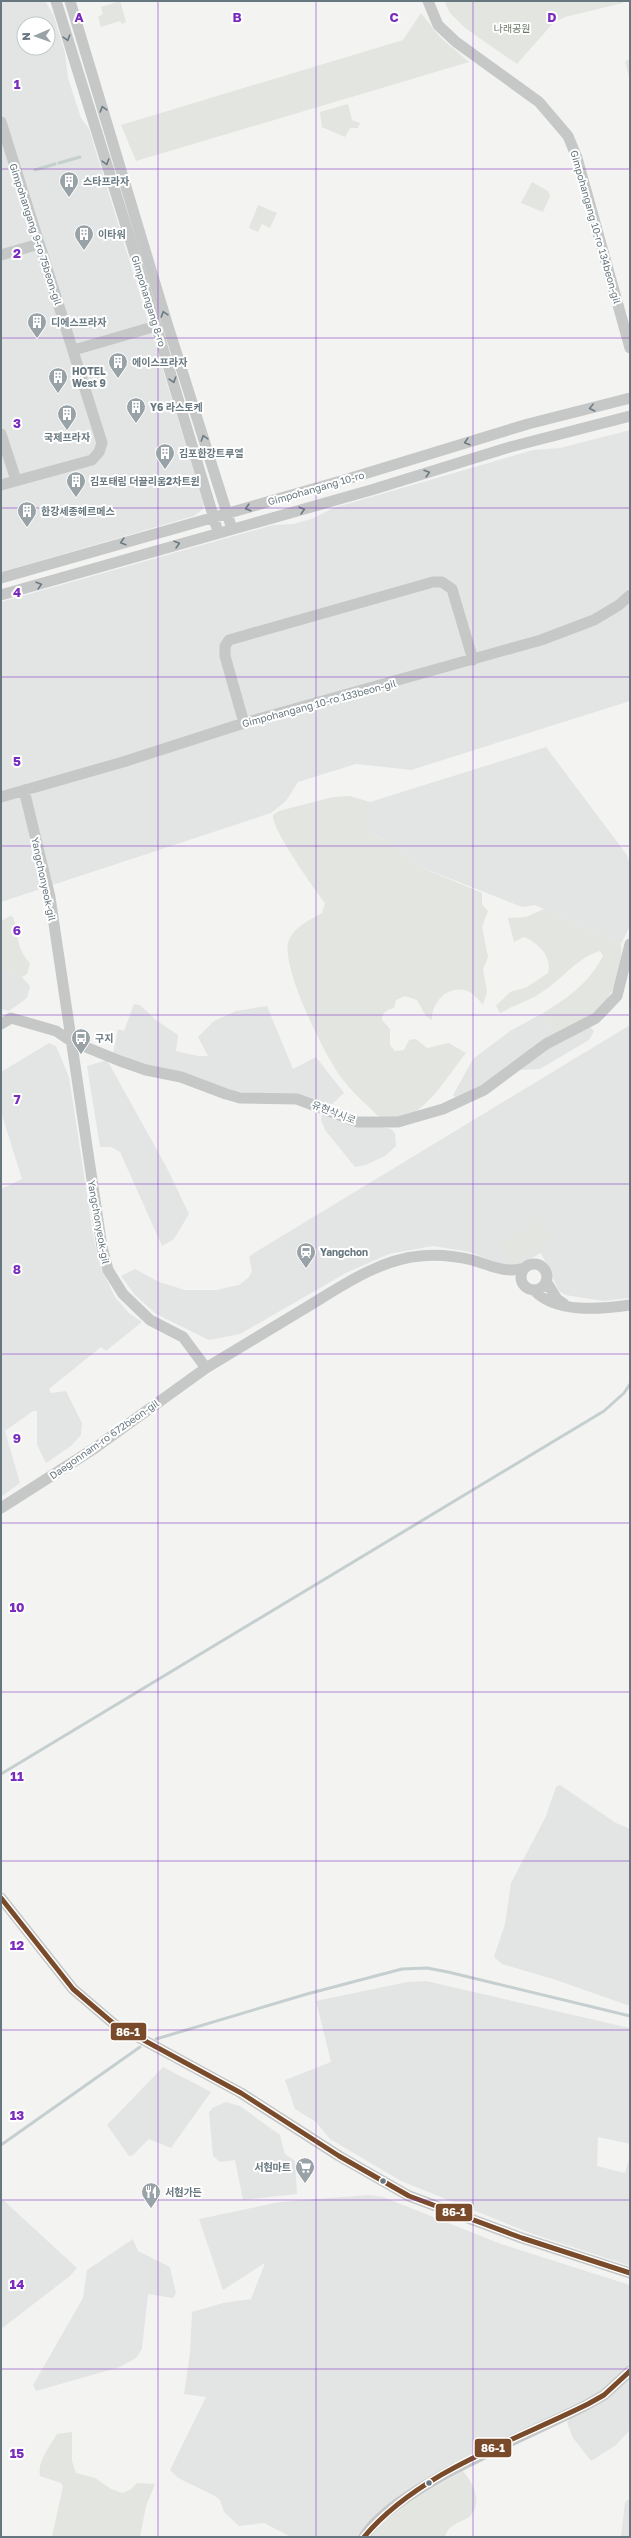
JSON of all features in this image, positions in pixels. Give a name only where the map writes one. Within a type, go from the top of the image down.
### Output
[{"type":"street","name":"Gimpohangang 8-ro","points":[[56,1],[218,532]]},
{"type":"street","name":"Gimpohangang 8-ro","points":[[70,1],[167,323],[232,529]]},
{"type":"street","name":"Gimpohangang 10-ro 134beon-gil","points":[[428,1],[438,24],[456,42],[538,102],[568,136],[577,158],[630,348]]},
{"type":"street","name":"Gimpohangang 9-ro 75beon-gil","points":[[1,122],[74,350],[102,443],[99,452],[92,460],[1,485]]},
{"type":"street","points":[[1,255],[39,244]]},
{"type":"street","points":[[74,350],[156,326]]},
{"type":"street","name":"Gimpohangang 10-ro","points":[[1,578],[528,424],[630,398]]},
{"type":"street","name":"Gimpohangang 10-ro","points":[[1,595],[218,532],[371,490],[510,447],[630,416]]},
{"type":"street","points":[[1,434],[16,480]]},
{"type":"street","points":[[244,723],[225,656],[226,646],[229,640],[433,582],[442,582],[452,589],[473,660]]},
{"type":"street","name":"Gimpohangang 10-ro 133beon-gil","points":[[1,796],[123,762],[244,723],[473,660],[579,627],[619,605],[630,595]]},
{"type":"street","name":"Yangchonyeok-gil","points":[[24,790],[50,897],[102,1247],[108,1270],[122,1294],[150,1320],[183,1337],[206,1368]]},
{"type":"street","name":"유현삭시로","points":[[1,1024],[11,1018],[56,1031],[71,1041],[146,1070],[182,1077],[240,1098],[297,1099],[358,1122],[398,1122],[443,1109],[484,1090],[546,1044],[596,1018],[617,996],[630,944]]},
{"type":"street","points":[[206,1368],[326,1296],[385,1264],[408,1258],[439,1255],[467,1259],[495,1269],[546,1300],[566,1305],[589,1309],[630,1305]]},
{"type":"street","points":[[495,1269],[509,1271],[524,1268],[532,1264],[540,1266],[546,1272],[546,1281],[542,1288],[530,1289]]},
{"type":"street","points":[[524,1268],[521,1279],[530,1289]]},
{"type":"street","points":[[546,1281],[557,1299],[566,1305]]},
{"type":"street","name":"Daegonnam-ro 672beon-gil","points":[[1,1508],[95,1448],[206,1368]]},
{"type":"street","points":[[1,1898],[73,1989],[90,2006],[120,2027],[241,2093],[339,2156],[409,2196],[516,2236],[630,2273]]},
{"type":"street","points":[[364,2537],[373,2525],[394,2507],[422,2489],[475,2459],[604,2395],[630,2371]]},
{"type":"shaded area","points":[[1,1],[45,1],[53,14],[54,16],[16,16],[16,56],[56,56],[56,24],[65,53],[68,78],[81,118],[89,129],[204,504],[203,509],[194,516],[1,572]]},
{"type":"shaded area","points":[[630,430],[630,587],[623,594],[630,604],[630,701],[411,770],[356,764],[298,782],[286,801],[271,813],[1,902],[1,602],[273,525],[293,524],[314,518],[333,508],[533,450],[560,448]]},
{"type":"shaded area","points":[[546,747],[627,855],[630,864],[630,926],[621,944],[535,905],[522,907],[416,865],[392,843],[370,834],[370,802]]},
{"type":"shaded area","points":[[1,969],[22,977],[30,986],[27,998],[9,1011],[1,1009]]},
{"type":"shaded area","points":[[134,1004],[140,1005],[156,1020],[178,1035],[176,1051],[198,1056],[208,1056],[198,1037],[214,1021],[236,1011],[267,1006],[293,1069],[316,1057],[344,1093],[330,1106],[304,1096],[239,1093],[113,1054],[118,1029],[124,1031]]},
{"type":"shaded area","points":[[543,1013],[554,1036],[507,1066],[486,1084],[457,1099],[453,1095],[473,1059],[510,1031]]},
{"type":"shaded area","points":[[630,1025],[630,1298],[604,1301],[565,1295],[559,1291],[541,1253],[512,1269],[470,1252],[433,1246],[389,1254],[346,1273],[240,1334],[209,1340],[156,1314],[134,1294],[121,1276],[135,1269],[159,1282],[185,1290],[216,1290],[239,1285],[249,1277],[252,1271],[249,1257],[254,1253]]},
{"type":"shaded area","points":[[590,1027],[594,1031],[589,1040],[540,1069],[520,1070],[543,1049]]},
{"type":"shaded area","points":[[49,1043],[56,1046],[69,1077],[94,1240],[101,1268],[115,1297],[129,1313],[142,1322],[106,1351],[101,1347],[49,1389],[51,1393],[66,1391],[82,1423],[81,1435],[71,1446],[46,1463],[37,1445],[37,1411],[33,1411],[5,1431],[20,1483],[1,1497],[1,1189],[22,1179],[1,1112],[1,1072]]},
{"type":"shaded area","points":[[107,1060],[167,1168],[189,1214],[174,1239],[162,1246],[120,1152],[111,1147],[100,1147],[87,1066]]},
{"type":"shaded area","points":[[326,1113],[391,1129],[395,1133],[396,1146],[385,1156],[366,1165],[355,1167],[325,1130],[321,1120],[322,1114]]},
{"type":"shaded area","points":[[560,1785],[616,1823],[630,1829],[630,2006],[553,1979],[502,1964],[494,1957],[505,1924],[511,1883],[546,1816],[556,1787]]},
{"type":"shaded area","points":[[426,1981],[630,2028],[630,2144],[598,2137],[597,2166],[625,2173],[630,2155],[630,2266],[530,2233],[401,2181],[330,2139],[316,2122],[295,2109],[285,2080],[331,2062],[316,2001],[407,1982]]},
{"type":"shaded area","points":[[163,2067],[211,2092],[171,2148],[149,2139],[133,2155],[129,2156],[107,2125]]},
{"type":"shaded area","points":[[226,2102],[240,2106],[280,2135],[285,2154],[295,2161],[297,2194],[243,2200],[235,2160],[220,2162],[213,2156],[209,2113],[212,2108]]},
{"type":"shaded area","points":[[369,2195],[383,2197],[501,2244],[630,2285],[630,2364],[603,2390],[470,2458],[360,2537],[291,2537],[264,2523],[239,2526],[224,2512],[220,2500],[215,2496],[178,2478],[170,2470],[206,2397],[184,2394],[190,2353],[192,2312],[223,2303],[251,2299],[265,2263],[223,2290],[199,2219],[280,2202]]},
{"type":"shaded area","points":[[1,2198],[77,2268],[70,2276],[1,2329]]},
{"type":"shaded area","points":[[133,2239],[138,2251],[170,2267],[176,2293],[173,2298],[148,2294],[142,2349],[136,2358],[120,2367],[36,2391],[33,2385],[83,2298],[87,2270]]},
{"type":"shaded area","points":[[630,2377],[630,2430],[616,2445],[591,2461],[573,2438],[567,2423],[569,2419]]},
{"type":"shaded area","points":[[630,2498],[630,2537],[621,2537],[625,2502]]},
{"type":"green space","points":[[120,1],[126,22],[122,24],[120,21],[101,27],[98,17],[103,14],[101,7]]},
{"type":"green space","name":"나래공원","points":[[451,1],[622,1],[623,3],[565,17],[554,22],[517,64],[465,28],[450,13],[445,3]]},
{"type":"green space","points":[[421,13],[440,37],[469,62],[136,161],[121,125],[403,40]]},
{"type":"green space","points":[[630,58],[630,80],[625,62]]},
{"type":"green space","points":[[348,104],[352,120],[360,123],[358,128],[350,128],[345,137],[322,127],[320,112]]},
{"type":"green space","points":[[80,154],[82,159],[35,173],[33,168]],"holes":[[[79,156],[79,157],[35,170]]]},
{"type":"green space","points":[[532,182],[548,191],[550,196],[543,212],[521,203]]},
{"type":"green space","points":[[258,205],[277,213],[270,228],[262,224],[258,232],[249,228]]},
{"type":"green space","points":[[350,796],[370,802],[370,834],[392,843],[416,865],[482,893],[482,904],[488,911],[482,927],[488,957],[483,969],[487,991],[483,1005],[470,992],[457,989],[446,994],[437,1002],[432,1014],[432,1020],[426,1016],[417,1000],[405,996],[396,1000],[394,1008],[387,1011],[383,1015],[382,1020],[390,1029],[390,1045],[395,1051],[404,1050],[409,1040],[416,1039],[427,1048],[449,1043],[466,1053],[428,1101],[417,1111],[404,1118],[391,1119],[377,1115],[341,1077],[325,1050],[305,1010],[291,969],[288,952],[289,940],[295,931],[303,924],[322,913],[325,903],[286,845],[274,822],[273,815],[279,811],[333,797]]},
{"type":"green space","points":[[544,909],[621,944],[618,974],[609,997],[586,1019],[554,1036],[543,1013],[561,1002],[584,982],[603,956],[600,951],[591,954],[550,987],[532,998],[500,1013],[496,1006],[510,992],[527,987],[548,973],[549,967],[546,956],[539,947],[524,937],[514,942],[508,918],[526,917]]},
{"type":"green space","points":[[10,916],[13,917],[18,942],[22,952],[30,963],[27,974],[22,977],[1,969],[1,921]]},
{"type":"green space","points":[[540,1219],[552,1240],[511,1264],[499,1244]]},
{"type":"green space","points":[[72,2432],[72,2461],[76,2473],[95,2478],[111,2489],[122,2493],[130,2490],[137,2483],[155,2484],[146,2506],[140,2537],[52,2537],[63,2486],[61,2483],[40,2476],[40,2465],[57,2434]]},
{"type":"green space","points":[[463,2471],[473,2486],[476,2504],[471,2515],[452,2526],[445,2537],[370,2537],[378,2526],[400,2508]]},
{"type":"waterway","points":[[59,163],[80,157]]},
{"type":"waterway","points":[[35,170],[55,164]]},
{"type":"waterway","points":[[1,1774],[604,1411],[624,1393],[630,1384]]},
{"type":"waterway","points":[[156,2039],[307,1994],[402,1969],[427,1968],[448,1972],[630,2016]]},
{"type":"waterway","points":[[1,2145],[140,2047]]},
{"type":"transit line","name":"86-1","points":[[1,1898],[73,1989],[114,2024],[241,2093],[339,2156],[409,2196],[522,2238],[630,2273]]},
{"type":"transit line","name":"86-1","points":[[364,2537],[386,2514],[411,2494],[439,2476],[499,2445],[588,2404],[604,2395],[630,2371]]},
{"type":"place","name":"스타프라자","points":[[69,198]]},
{"type":"place","name":"이타워","points":[[84,251]]},
{"type":"place","name":"디에스프라자","points":[[37,339]]},
{"type":"place","name":"에이스프라자","points":[[118,379]]},
{"type":"place","name":"HOTEL West 9","points":[[58,394]]},
{"type":"place","name":"Y6 라스토케","points":[[136,424]]},
{"type":"place","name":"국제프라자","points":[[67,431]]},
{"type":"place","name":"김포한강트루엘","points":[[165,470]]},
{"type":"place","name":"김포태림 더끌리움2차트윈","points":[[76,498]]},
{"type":"place","name":"한강세종헤르메스","points":[[27,528]]},
{"type":"place","name":"구지","points":[[81,1055]]},
{"type":"place","name":"Yangchon","points":[[306,1269]]},
{"type":"place","name":"서현마트","points":[[305,2184]]},
{"type":"place","name":"서현가든","points":[[151,2209]]}]
